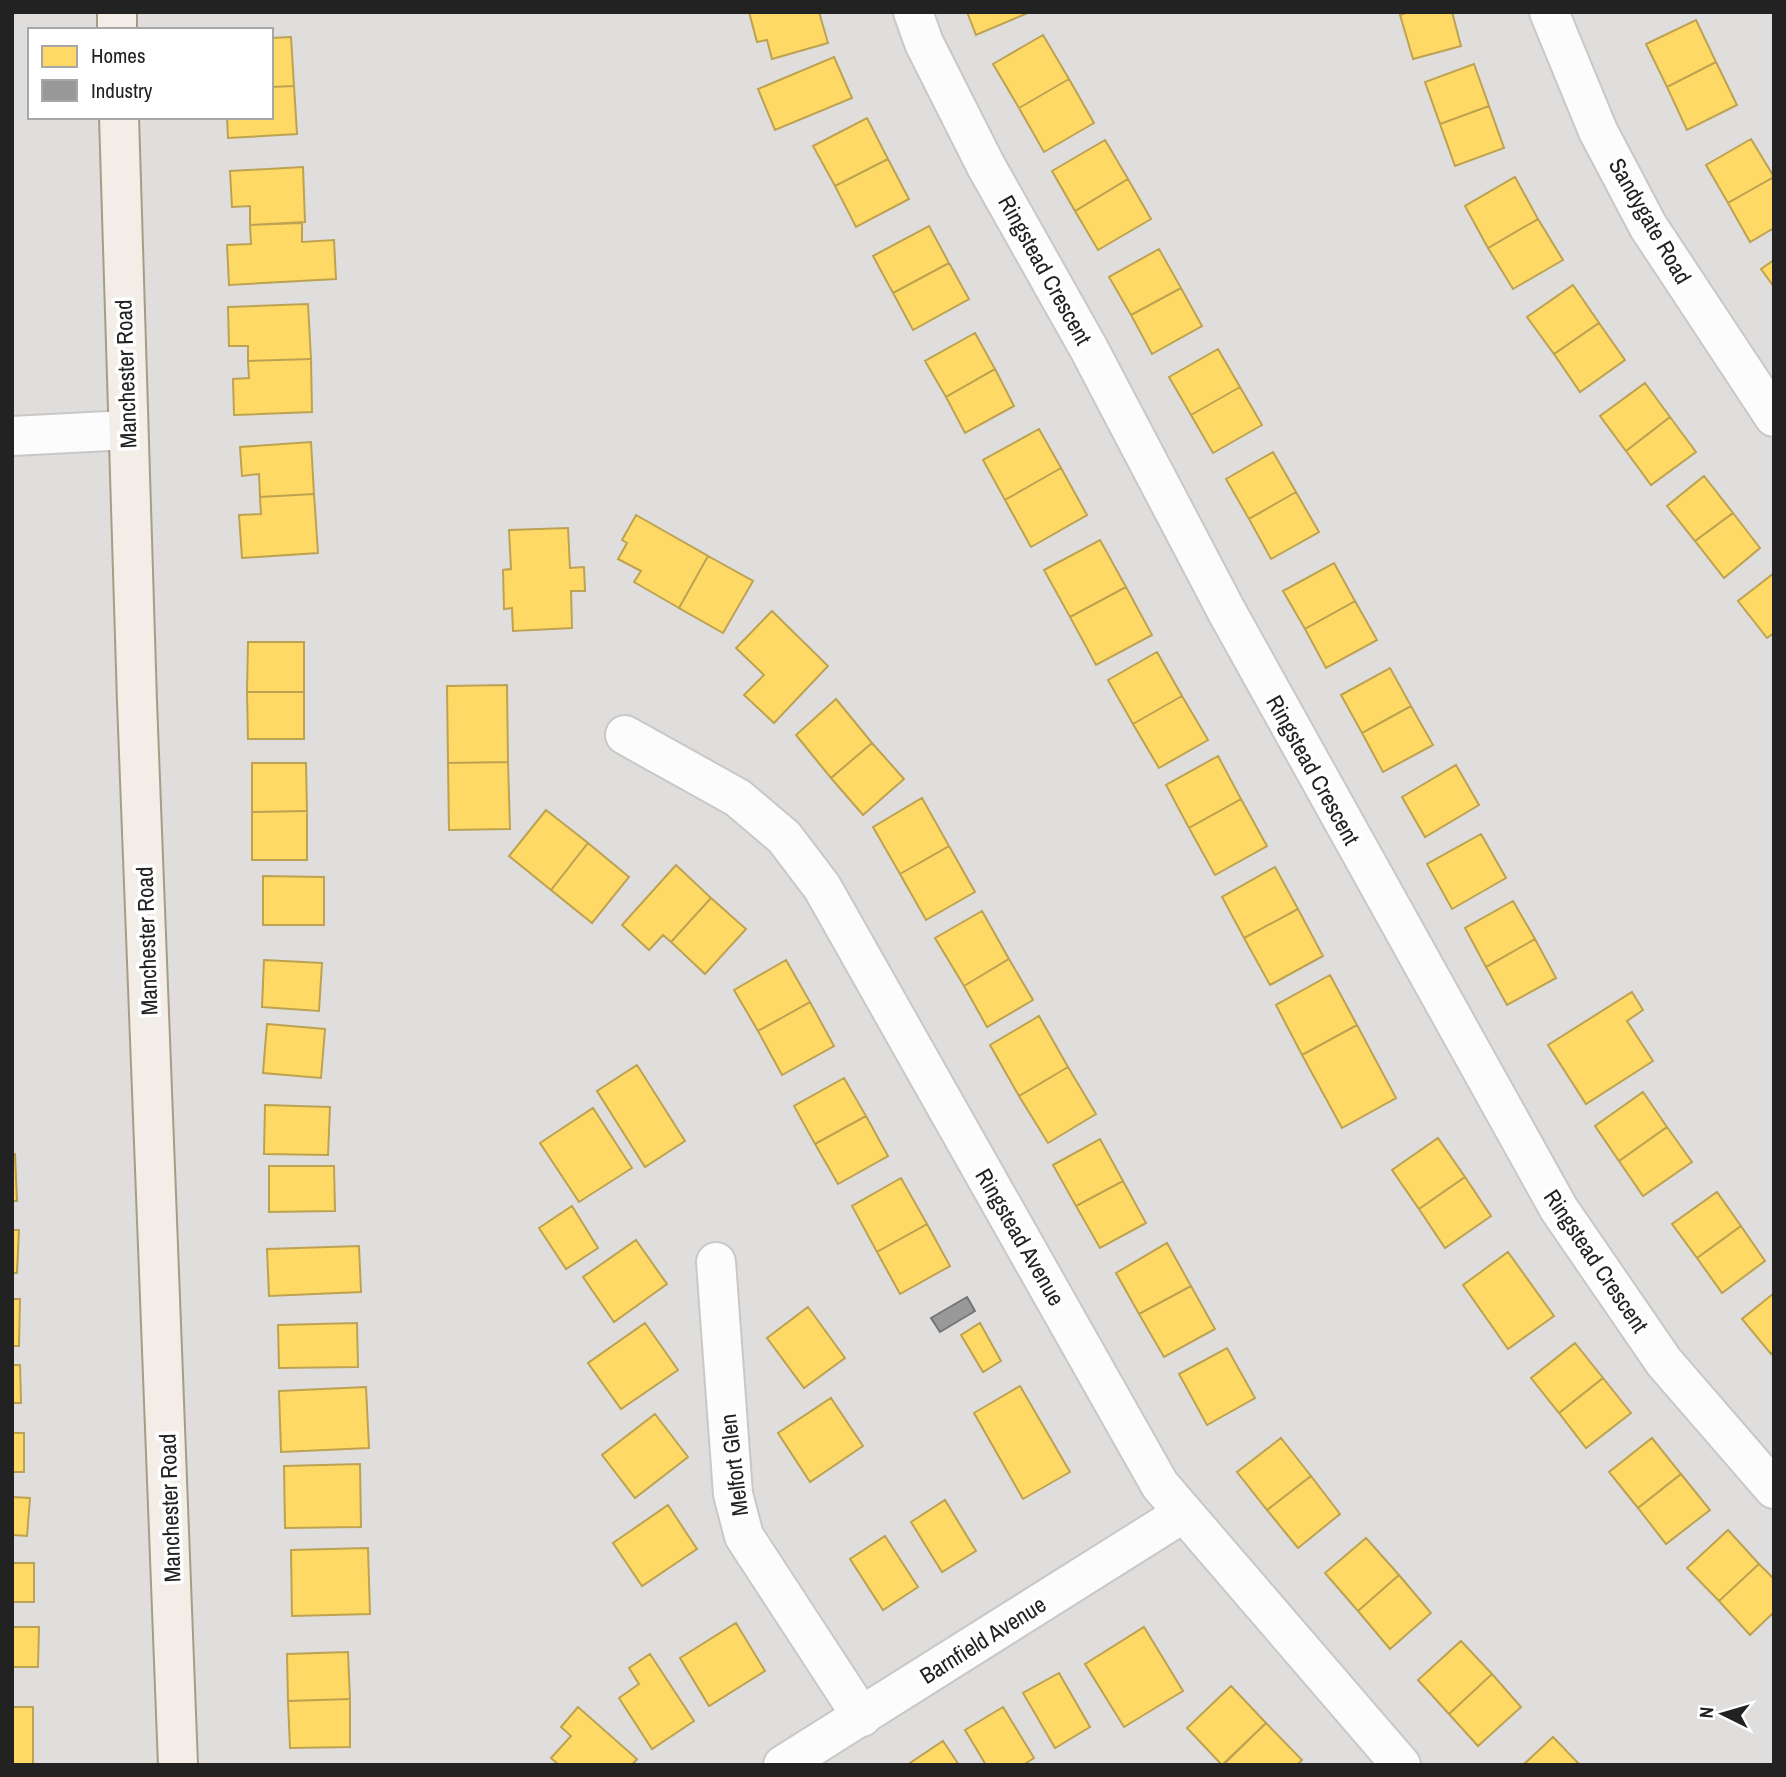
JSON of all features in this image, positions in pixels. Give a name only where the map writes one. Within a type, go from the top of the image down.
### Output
[{"type":"main road","name":"Manchester Road","points":[[119,119],[128,430],[178,1765]]},
{"type":"street","name":"Ringstead Crescent","points":[[914,12],[924,43],[986,166],[1089,349],[1253,660],[1559,1209],[1664,1362],[1774,1489]]},
{"type":"street","name":"Sandygate Road","points":[[1549,12],[1598,131],[1648,226],[1774,417]]},
{"type":"street","points":[[12,436],[128,430]]},
{"type":"street","name":"Ringstead Avenue","points":[[625,735],[738,798],[784,837],[822,887],[1153,1474],[1182,1514],[1401,1765]]},
{"type":"street","name":"Melfort Glen","points":[[716,1262],[733,1494],[744,1536],[862,1717]]},
{"type":"street","name":"Barnfield Avenue","points":[[783,1765],[1182,1514]]},
{"type":"shaded area","points":[[12,12],[1774,12],[1774,1765],[12,1765]]},
{"type":"building: Homes","points":[[749,12],[819,12],[828,43],[772,59],[767,40],[757,42]]},
{"type":"building: Homes","points":[[967,12],[1030,12],[976,35]]},
{"type":"building: Homes","points":[[1409,12],[1452,12],[1461,46],[1413,59],[1400,15]]},
{"type":"building: Homes","points":[[1696,20],[1716,62],[1667,87],[1646,44]]},
{"type":"building: Homes","points":[[1043,35],[1069,79],[1019,108],[993,64]]},
{"type":"building: Homes","points":[[291,37],[294,86],[273,87],[273,38]]},
{"type":"building: Homes","points":[[834,57],[852,98],[775,130],[758,89]]},
{"type":"building: Homes","points":[[1716,62],[1737,105],[1687,130],[1667,87]]},
{"type":"building: Homes","points":[[1474,64],[1489,106],[1440,124],[1425,82]]},
{"type":"building: Homes","points":[[1069,79],[1094,123],[1044,152],[1019,108]]},
{"type":"building: Homes","points":[[294,86],[297,134],[228,138],[227,119],[273,119],[273,87]]},
{"type":"building: Homes","points":[[1489,106],[1504,148],[1455,166],[1440,124]]},
{"type":"building: Homes","points":[[867,118],[888,159],[835,186],[813,146]]},
{"type":"building: Homes","points":[[1751,139],[1774,177],[1728,203],[1706,165]]},
{"type":"building: Homes","points":[[1105,140],[1128,179],[1075,211],[1052,171]]},
{"type":"building: Homes","points":[[888,159],[909,199],[856,227],[835,186]]},
{"type":"building: Homes","points":[[303,167],[305,222],[250,225],[250,206],[232,207],[230,171]]},
{"type":"building: Homes","points":[[1515,177],[1538,219],[1488,248],[1465,206]]},
{"type":"building: Homes","points":[[1774,177],[1774,228],[1750,242],[1728,203]]},
{"type":"building: Homes","points":[[1128,179],[1151,219],[1098,250],[1075,211]]},
{"type":"building: Homes","points":[[1538,219],[1563,260],[1513,289],[1488,248]]},
{"type":"building: Homes","points":[[302,223],[302,242],[334,240],[336,279],[229,285],[227,245],[251,244],[250,225]]},
{"type":"building: Homes","points":[[929,226],[949,263],[893,293],[873,256]]},
{"type":"building: Homes","points":[[1159,249],[1181,288],[1131,315],[1109,277]]},
{"type":"building: Homes","points":[[1774,260],[1774,287],[1761,269]]},
{"type":"building: Homes","points":[[949,263],[969,299],[913,330],[893,293]]},
{"type":"building: Homes","points":[[1573,285],[1599,323],[1554,354],[1527,317]]},
{"type":"building: Homes","points":[[1181,288],[1202,326],[1152,354],[1131,315]]},
{"type":"building: Homes","points":[[308,304],[311,359],[248,361],[248,346],[229,346],[228,307]]},
{"type":"building: Homes","points":[[1599,323],[1625,360],[1580,392],[1554,354]]},
{"type":"building: Homes","points":[[975,333],[995,369],[946,397],[925,361]]},
{"type":"building: Homes","points":[[1218,349],[1240,387],[1191,415],[1169,377]]},
{"type":"building: Homes","points":[[311,359],[312,412],[234,415],[233,379],[249,378],[248,361]]},
{"type":"building: Homes","points":[[995,369],[1014,406],[965,433],[946,397]]},
{"type":"building: Homes","points":[[1645,383],[1670,417],[1626,451],[1600,416]]},
{"type":"building: Homes","points":[[1240,387],[1262,425],[1213,453],[1191,415]]},
{"type":"building: Homes","points":[[1670,417],[1696,452],[1651,485],[1626,451]]},
{"type":"building: Homes","points":[[1039,429],[1061,468],[1005,500],[983,460]]},
{"type":"building: Homes","points":[[311,442],[314,494],[260,497],[259,474],[242,476],[240,447]]},
{"type":"building: Homes","points":[[1273,452],[1296,492],[1249,519],[1226,479]]},
{"type":"building: Homes","points":[[1061,468],[1087,515],[1031,547],[1005,500]]},
{"type":"building: Homes","points":[[1704,476],[1733,513],[1695,541],[1667,506]]},
{"type":"building: Homes","points":[[1296,492],[1319,532],[1271,559],[1249,519]]},
{"type":"building: Homes","points":[[314,494],[318,553],[242,558],[239,515],[261,514],[260,497]]},
{"type":"building: Homes","points":[[1733,513],[1760,548],[1724,578],[1695,541]]},
{"type":"building: Homes","points":[[636,515],[708,556],[679,608],[634,582],[641,571],[618,559],[627,543],[622,540]]},
{"type":"building: Homes","points":[[568,528],[570,568],[584,567],[585,591],[571,591],[572,628],[513,631],[512,608],[504,609],[503,570],[511,569],[509,530]]},
{"type":"building: Homes","points":[[1100,540],[1126,587],[1070,617],[1044,570]]},
{"type":"building: Homes","points":[[708,556],[753,581],[723,633],[679,608]]},
{"type":"building: Homes","points":[[1334,563],[1355,601],[1305,629],[1283,591]]},
{"type":"building: Homes","points":[[1774,573],[1774,633],[1767,638],[1738,601]]},
{"type":"building: Homes","points":[[1126,587],[1152,635],[1096,665],[1070,617]]},
{"type":"building: Homes","points":[[1355,601],[1377,640],[1326,668],[1305,629]]},
{"type":"building: Homes","points":[[772,611],[828,666],[774,723],[744,695],[764,675],[736,648]]},
{"type":"building: Homes","points":[[248,642],[304,642],[304,692],[247,692]]},
{"type":"building: Homes","points":[[1157,652],[1182,696],[1133,724],[1108,680]]},
{"type":"building: Homes","points":[[1390,668],[1411,706],[1362,733],[1341,695]]},
{"type":"building: Homes","points":[[507,685],[508,762],[448,763],[447,686]]},
{"type":"building: Homes","points":[[247,692],[304,692],[304,739],[248,739]]},
{"type":"building: Homes","points":[[1182,696],[1208,740],[1159,768],[1133,724]]},
{"type":"building: Homes","points":[[836,699],[872,743],[831,778],[796,735]]},
{"type":"building: Homes","points":[[1411,706],[1433,745],[1383,772],[1362,733]]},
{"type":"building: Homes","points":[[872,743],[904,779],[863,815],[831,778]]},
{"type":"building: Homes","points":[[1218,756],[1241,799],[1189,828],[1166,785]]},
{"type":"building: Homes","points":[[508,762],[510,829],[449,830],[448,763]]},
{"type":"building: Homes","points":[[252,763],[306,763],[307,811],[252,812]]},
{"type":"building: Homes","points":[[1456,765],[1479,805],[1425,837],[1402,797]]},
{"type":"building: Homes","points":[[922,798],[949,846],[900,874],[873,827]]},
{"type":"building: Homes","points":[[1241,799],[1267,846],[1215,875],[1189,828]]},
{"type":"building: Homes","points":[[546,810],[588,843],[551,890],[509,856]]},
{"type":"building: Homes","points":[[307,811],[307,860],[252,860],[252,812]]},
{"type":"building: Homes","points":[[1481,834],[1506,878],[1452,909],[1427,864]]},
{"type":"building: Homes","points":[[588,843],[629,877],[592,923],[551,890]]},
{"type":"building: Homes","points":[[949,846],[975,892],[926,920],[900,874]]},
{"type":"building: Homes","points":[[676,865],[711,898],[671,942],[663,935],[649,950],[622,925]]},
{"type":"building: Homes","points":[[1275,867],[1298,909],[1244,938],[1222,897]]},
{"type":"building: Homes","points":[[263,876],[324,877],[324,925],[263,925]]},
{"type":"building: Homes","points":[[711,898],[746,929],[705,974],[671,942]]},
{"type":"building: Homes","points":[[1513,901],[1535,939],[1486,967],[1465,928]]},
{"type":"building: Homes","points":[[1298,909],[1323,956],[1270,985],[1244,938]]},
{"type":"building: Homes","points":[[982,911],[1009,959],[964,986],[935,938]]},
{"type":"building: Homes","points":[[1535,939],[1556,978],[1507,1005],[1486,967]]},
{"type":"building: Homes","points":[[1009,959],[1033,1000],[987,1027],[964,986]]},
{"type":"building: Homes","points":[[264,960],[322,963],[319,1011],[262,1007]]},
{"type":"building: Homes","points":[[786,960],[810,1002],[758,1031],[734,990]]},
{"type":"building: Homes","points":[[1330,975],[1357,1025],[1302,1055],[1276,1005]]},
{"type":"building: Homes","points":[[1632,992],[1643,1010],[1627,1021],[1653,1061],[1586,1104],[1548,1045]]},
{"type":"building: Homes","points":[[810,1002],[834,1046],[782,1075],[758,1031]]},
{"type":"building: Homes","points":[[1039,1016],[1068,1067],[1019,1096],[990,1045]]},
{"type":"building: Homes","points":[[267,1024],[325,1029],[321,1078],[263,1073]]},
{"type":"building: Homes","points":[[1357,1025],[1396,1098],[1342,1128],[1302,1055]]},
{"type":"building: Homes","points":[[637,1065],[685,1141],[645,1167],[597,1091]]},
{"type":"building: Homes","points":[[1068,1067],[1096,1114],[1048,1143],[1019,1096]]},
{"type":"building: Homes","points":[[844,1078],[866,1116],[815,1144],[794,1106]]},
{"type":"building: Homes","points":[[1643,1092],[1667,1127],[1619,1161],[1595,1126]]},
{"type":"building: Homes","points":[[265,1105],[330,1107],[328,1155],[264,1154]]},
{"type":"building: Homes","points":[[593,1108],[632,1168],[579,1202],[540,1143]]},
{"type":"building: Homes","points":[[866,1116],[888,1156],[838,1184],[815,1144]]},
{"type":"building: Homes","points":[[1667,1127],[1692,1162],[1643,1196],[1619,1161]]},
{"type":"building: Homes","points":[[1438,1138],[1465,1177],[1419,1209],[1392,1170]]},
{"type":"building: Homes","points":[[1100,1139],[1123,1181],[1076,1206],[1053,1165]]},
{"type":"building: Homes","points":[[15,1154],[17,1201],[12,1201],[12,1155]]},
{"type":"building: Homes","points":[[269,1166],[334,1166],[335,1211],[269,1212]]},
{"type":"building: Homes","points":[[1465,1177],[1491,1216],[1445,1248],[1419,1209]]},
{"type":"building: Homes","points":[[901,1178],[927,1224],[877,1252],[852,1206]]},
{"type":"building: Homes","points":[[1123,1181],[1146,1223],[1100,1248],[1076,1206]]},
{"type":"building: Homes","points":[[1717,1192],[1741,1226],[1697,1258],[1672,1224]]},
{"type":"building: Homes","points":[[572,1206],[598,1248],[566,1269],[539,1228]]},
{"type":"building: Homes","points":[[927,1224],[950,1266],[900,1294],[877,1252]]},
{"type":"building: Homes","points":[[1741,1226],[1765,1261],[1722,1293],[1697,1258]]},
{"type":"building: Homes","points":[[12,1230],[19,1230],[17,1273],[12,1273]]},
{"type":"building: Homes","points":[[636,1240],[667,1284],[614,1322],[583,1277]]},
{"type":"building: Homes","points":[[1167,1243],[1191,1286],[1139,1314],[1116,1273]]},
{"type":"building: Homes","points":[[359,1246],[361,1292],[269,1296],[267,1249]]},
{"type":"building: Homes","points":[[1508,1252],[1554,1316],[1508,1349],[1463,1285]]},
{"type":"building: Homes","points":[[1191,1286],[1215,1329],[1164,1357],[1139,1314]]},
{"type":"building: Homes","points":[[1774,1293],[1774,1351],[1771,1354],[1742,1319]]},
{"type":"building: Homes","points":[[12,1299],[20,1299],[19,1346],[12,1346]]},
{"type":"building: Homes","points":[[808,1307],[845,1358],[804,1388],[767,1338]]},
{"type":"building: Homes","points":[[357,1323],[358,1367],[279,1368],[278,1325]]},
{"type":"building: Homes","points":[[645,1323],[678,1370],[621,1409],[588,1363]]},
{"type":"building: Homes","points":[[980,1323],[1001,1361],[983,1372],[961,1335]]},
{"type":"building: Homes","points":[[1575,1343],[1603,1378],[1559,1413],[1531,1378]]},
{"type":"building: Homes","points":[[1227,1348],[1255,1398],[1207,1425],[1179,1374]]},
{"type":"building: Homes","points":[[12,1365],[20,1365],[21,1403],[12,1403]]},
{"type":"building: Homes","points":[[1603,1378],[1631,1413],[1586,1448],[1559,1413]]},
{"type":"building: Homes","points":[[1020,1386],[1070,1472],[1023,1499],[974,1413]]},
{"type":"building: Homes","points":[[366,1387],[369,1448],[281,1452],[279,1391]]},
{"type":"building: Homes","points":[[831,1398],[863,1446],[810,1482],[778,1433]]},
{"type":"building: Homes","points":[[655,1414],[688,1457],[635,1498],[602,1455]]},
{"type":"building: Homes","points":[[12,1433],[24,1433],[24,1472],[12,1472]]},
{"type":"building: Homes","points":[[1281,1438],[1311,1476],[1267,1510],[1237,1472]]},
{"type":"building: Homes","points":[[1652,1438],[1681,1474],[1638,1508],[1609,1472]]},
{"type":"building: Homes","points":[[360,1464],[361,1527],[285,1528],[284,1466]]},
{"type":"building: Homes","points":[[1681,1474],[1710,1510],[1666,1544],[1638,1508]]},
{"type":"building: Homes","points":[[1311,1476],[1340,1514],[1298,1548],[1267,1510]]},
{"type":"building: Homes","points":[[12,1497],[30,1498],[27,1536],[12,1535]]},
{"type":"building: Homes","points":[[945,1500],[976,1551],[942,1572],[911,1522]]},
{"type":"building: Homes","points":[[668,1505],[697,1549],[642,1586],[613,1543]]},
{"type":"building: Homes","points":[[1728,1530],[1759,1564],[1719,1601],[1687,1568]]},
{"type":"building: Homes","points":[[885,1536],[918,1587],[883,1610],[850,1559]]},
{"type":"building: Homes","points":[[1366,1538],[1399,1575],[1358,1611],[1325,1573]]},
{"type":"building: Homes","points":[[368,1548],[370,1614],[292,1616],[291,1550]]},
{"type":"building: Homes","points":[[12,1563],[34,1563],[34,1602],[12,1602]]},
{"type":"building: Homes","points":[[1759,1564],[1774,1579],[1774,1612],[1750,1635],[1719,1601]]},
{"type":"building: Homes","points":[[1399,1575],[1431,1613],[1390,1649],[1358,1611]]},
{"type":"building: Homes","points":[[736,1623],[765,1671],[709,1706],[680,1658]]},
{"type":"building: Homes","points":[[12,1627],[39,1627],[38,1667],[12,1667]]},
{"type":"building: Homes","points":[[1144,1627],[1183,1691],[1124,1727],[1085,1664]]},
{"type":"building: Homes","points":[[1461,1641],[1492,1674],[1449,1714],[1418,1680]]},
{"type":"building: Homes","points":[[348,1652],[350,1699],[288,1701],[287,1654]]},
{"type":"building: Homes","points":[[650,1654],[694,1721],[652,1749],[619,1698],[639,1684],[629,1668]]},
{"type":"building: Homes","points":[[1059,1673],[1090,1727],[1055,1748],[1023,1693]]},
{"type":"building: Homes","points":[[1492,1674],[1521,1707],[1478,1746],[1449,1714]]},
{"type":"building: Homes","points":[[1231,1686],[1266,1723],[1222,1765],[1187,1728]]},
{"type":"building: Homes","points":[[350,1699],[350,1747],[290,1748],[288,1701]]},
{"type":"building: Homes","points":[[12,1707],[33,1707],[33,1765],[12,1765]]},
{"type":"building: Homes","points":[[578,1707],[637,1759],[632,1765],[559,1765],[551,1758],[571,1736],[561,1727]]},
{"type":"building: Homes","points":[[1003,1707],[1034,1758],[1023,1765],[986,1765],[965,1730]]},
{"type":"building: Homes","points":[[1266,1723],[1302,1760],[1297,1765],[1223,1765]]},
{"type":"building: Homes","points":[[1553,1737],[1580,1765],[1523,1765]]},
{"type":"building: Homes","points":[[943,1741],[959,1765],[907,1765]]},
{"type":"building: Industry","points":[[967,1297],[975,1311],[940,1332],[931,1318]]}]
